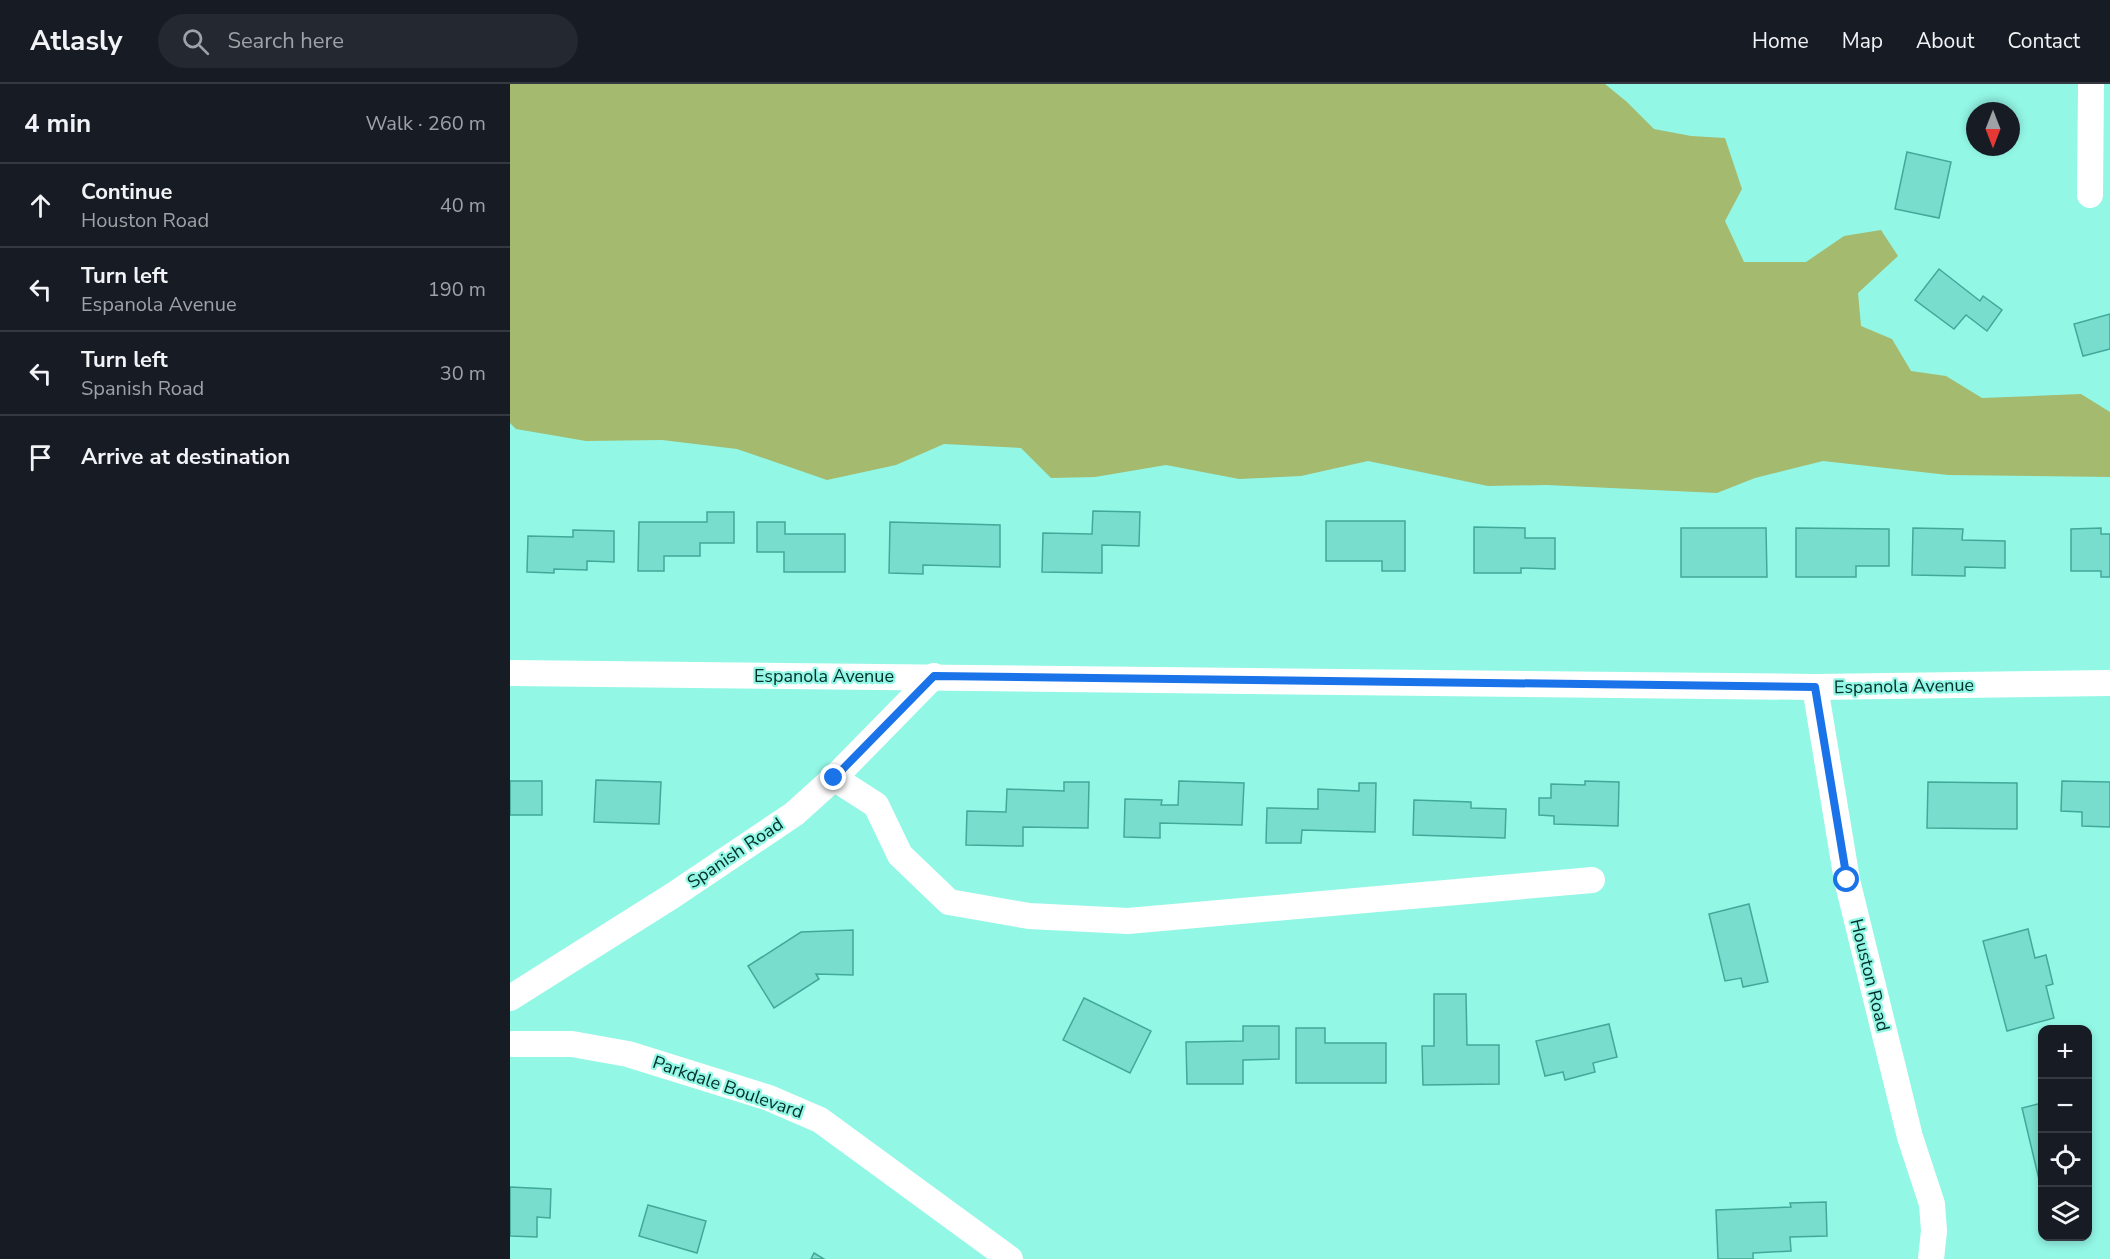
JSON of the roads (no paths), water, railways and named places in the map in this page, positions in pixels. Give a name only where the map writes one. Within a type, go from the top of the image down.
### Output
[{"type":"street","points":[[2090,195],[2091,84]]},
{"type":"street","name":"Espanola Avenue","points":[[510,673],[1815,687],[2110,683]]},
{"type":"street","name":"Spanish Road","points":[[510,998],[672,896],[794,814],[834,778],[934,676]]},
{"type":"street","name":"Houston Road","points":[[1815,687],[1847,880],[1910,1137],[1932,1204],[1934,1231],[1930,1259]]},
{"type":"street","points":[[834,778],[876,805],[900,855],[949,902],[1029,916],[1128,921],[1592,880]]},
{"type":"street","name":"Parkdale Boulevard","points":[[510,1044],[572,1044],[628,1054],[769,1098],[820,1120],[1010,1259]]}]
